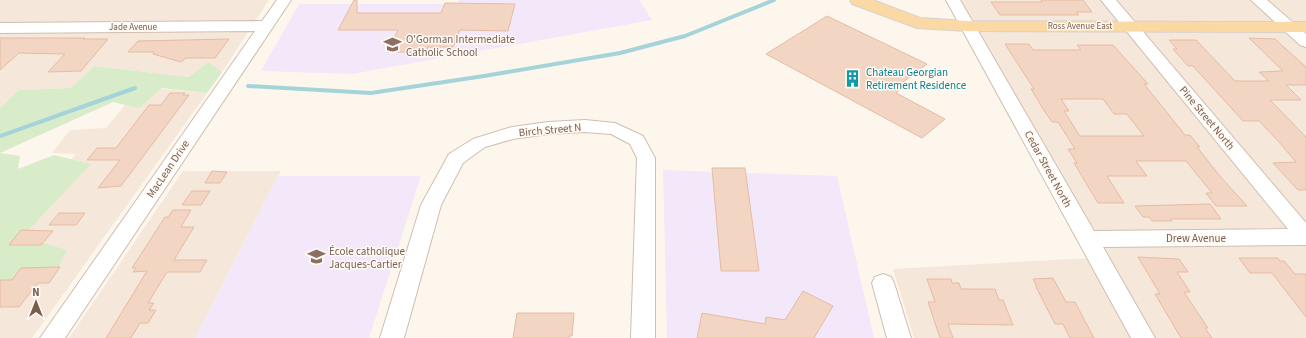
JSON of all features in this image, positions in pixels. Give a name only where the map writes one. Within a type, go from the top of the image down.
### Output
[{"type":"main road","name":"Ross Avenue East","points":[[858,0],[918,23],[967,26],[1298,27]]},
{"type":"street","name":"MacLean Drive","points":[[52,338],[284,0]]},
{"type":"street","name":"Cedar Street North","points":[[953,0],[1143,338]]},
{"type":"street","name":"Pine Street North","points":[[1108,0],[1306,237]]},
{"type":"street","points":[[1258,0],[1298,27],[1306,42]]},
{"type":"street","name":"Jade Avenue","points":[[0,28],[266,26]]},
{"type":"street","name":"Birch Street N","points":[[395,327],[431,205],[456,159],[479,143],[512,133],[548,128],[585,126],[615,129],[637,140],[646,158],[642,294],[643,338]]},
{"type":"street","name":"Drew Avenue","points":[[1087,238],[1306,237]]},
{"type":"street","points":[[883,283],[899,338]]},
{"type":"shaded area","points":[[0,0],[269,0],[222,72],[208,62],[189,77],[94,66],[71,88],[19,90],[0,108]]},
{"type":"shaded area","name":"O'Gorman Intermediate Catholic School","points":[[459,0],[639,0],[652,20],[352,74],[261,71],[299,4],[458,4]]},
{"type":"shaded area","points":[[959,0],[1306,0],[1306,338],[914,338],[893,269],[1107,257]]},
{"type":"shaded area","points":[[142,87],[207,93],[32,338],[0,338],[0,251],[40,204],[76,154],[52,153],[70,130],[106,128]]},
{"type":"shaded area","points":[[663,170],[837,176],[874,338],[667,338]]},
{"type":"shaded area","points":[[183,171],[281,171],[195,338],[69,338]]},
{"type":"shaded area","name":"École catholique Jacques-Cartier","points":[[278,176],[421,176],[369,338],[195,338]]},
{"type":"green space","points":[[208,62],[222,72],[207,93],[162,88],[139,108],[113,102],[0,153],[0,108],[19,90],[71,88],[94,66],[189,77]]},
{"type":"green space","points":[[0,153],[20,156],[18,169],[54,155],[91,164],[22,237],[67,250],[57,270],[0,289]]},
{"type":"building","name":"O'Gorman Intermediate Catholic School","points":[[354,0],[357,0],[357,13],[441,13],[445,3],[515,4],[508,31],[460,30],[453,47],[428,47],[426,52],[387,52],[398,30],[338,30]]},
{"type":"building","points":[[1041,0],[1083,0],[1092,12],[1076,12],[1079,15],[1000,15],[991,2],[1042,2]]},
{"type":"building","name":"Chateau Georgian Retirement Residence","points":[[827,16],[927,64],[903,82],[907,84],[896,93],[945,119],[922,138],[766,54]]},
{"type":"building","points":[[0,38],[108,39],[81,71],[48,72],[65,54],[19,53],[0,70]]},
{"type":"building","points":[[1249,38],[1275,39],[1306,67],[1306,85],[1286,85],[1301,100],[1270,100],[1306,137],[1306,190],[1298,190],[1273,163],[1296,162],[1279,142],[1259,121],[1243,121],[1193,66],[1188,66],[1173,49],[1177,49],[1169,40],[1196,40],[1235,81],[1269,81],[1259,72],[1283,71]]},
{"type":"building","points":[[229,39],[215,58],[186,58],[181,62],[153,54],[154,52],[128,52],[138,41]]},
{"type":"building","points":[[1005,44],[1029,44],[1033,50],[1081,50],[1077,45],[1113,45],[1148,84],[1144,84],[1185,135],[1190,135],[1200,147],[1197,147],[1219,175],[1247,206],[1216,206],[1206,193],[1212,193],[1186,161],[1136,161],[1147,176],[1107,176],[1124,203],[1098,203],[1074,163],[1077,163],[1068,149],[1075,149],[1058,122],[1052,122],[1045,112],[1031,89],[1034,89]],"holes":[[[1061,99],[1103,99],[1114,114],[1127,114],[1144,136],[1080,136],[1064,111],[1069,111]]]},
{"type":"building","points":[[170,93],[185,93],[183,95],[189,95],[121,186],[98,188],[120,160],[87,160],[97,148],[116,148],[149,105],[161,105]]},
{"type":"building","points":[[712,168],[745,168],[759,271],[721,271]]},
{"type":"building","points":[[212,171],[227,172],[220,183],[205,183]]},
{"type":"building","points":[[192,191],[210,191],[201,205],[182,205]]},
{"type":"building","points":[[1210,204],[1221,219],[1170,219],[1172,221],[1152,221],[1149,217],[1143,217],[1135,206]]},
{"type":"building","points":[[173,210],[191,210],[181,227],[194,227],[174,260],[207,260],[200,272],[167,272],[148,303],[154,303],[149,310],[156,310],[148,323],[140,323],[131,338],[106,338],[147,271],[133,272],[136,268],[132,268],[165,217],[168,217]]},
{"type":"building","points":[[59,213],[85,213],[76,225],[49,225]]},
{"type":"building","points":[[21,230],[53,231],[41,245],[9,245]]},
{"type":"building","points":[[1138,257],[1179,259],[1188,272],[1177,272],[1190,292],[1184,292],[1208,328],[1205,328],[1212,338],[1181,338],[1155,294],[1160,294]]},
{"type":"building","points":[[1239,258],[1278,258],[1280,261],[1284,261],[1295,274],[1306,274],[1306,317],[1272,273],[1250,273]]},
{"type":"building","points":[[60,267],[49,283],[38,283],[19,307],[0,307],[0,280],[12,280],[21,268]]},
{"type":"building","points":[[1053,278],[1066,302],[1075,302],[1094,338],[1070,338],[1063,324],[1055,324],[1033,279]]},
{"type":"building","points":[[927,279],[951,279],[952,283],[959,283],[961,289],[995,289],[999,300],[1003,300],[1013,325],[948,324],[953,338],[940,338],[928,302],[935,302]]},
{"type":"building","points":[[803,291],[833,306],[814,338],[697,338],[702,313],[765,324],[766,317],[785,320]]},
{"type":"building","points":[[517,313],[574,313],[572,336],[569,336],[569,338],[513,338]]},
{"type":"waterway","points":[[248,86],[371,93],[484,76],[620,53],[685,36],[774,0]]},
{"type":"waterway","points":[[0,136],[135,88]]},
{"type":"place","name":"O'Gorman Intermediate Catholic School","points":[[393,45]]},
{"type":"place","name":"Chateau Georgian Retirement Residence","points":[[853,78]]},
{"type":"place","name":"École catholique Jacques-Cartier","points":[[316,257]]}]
